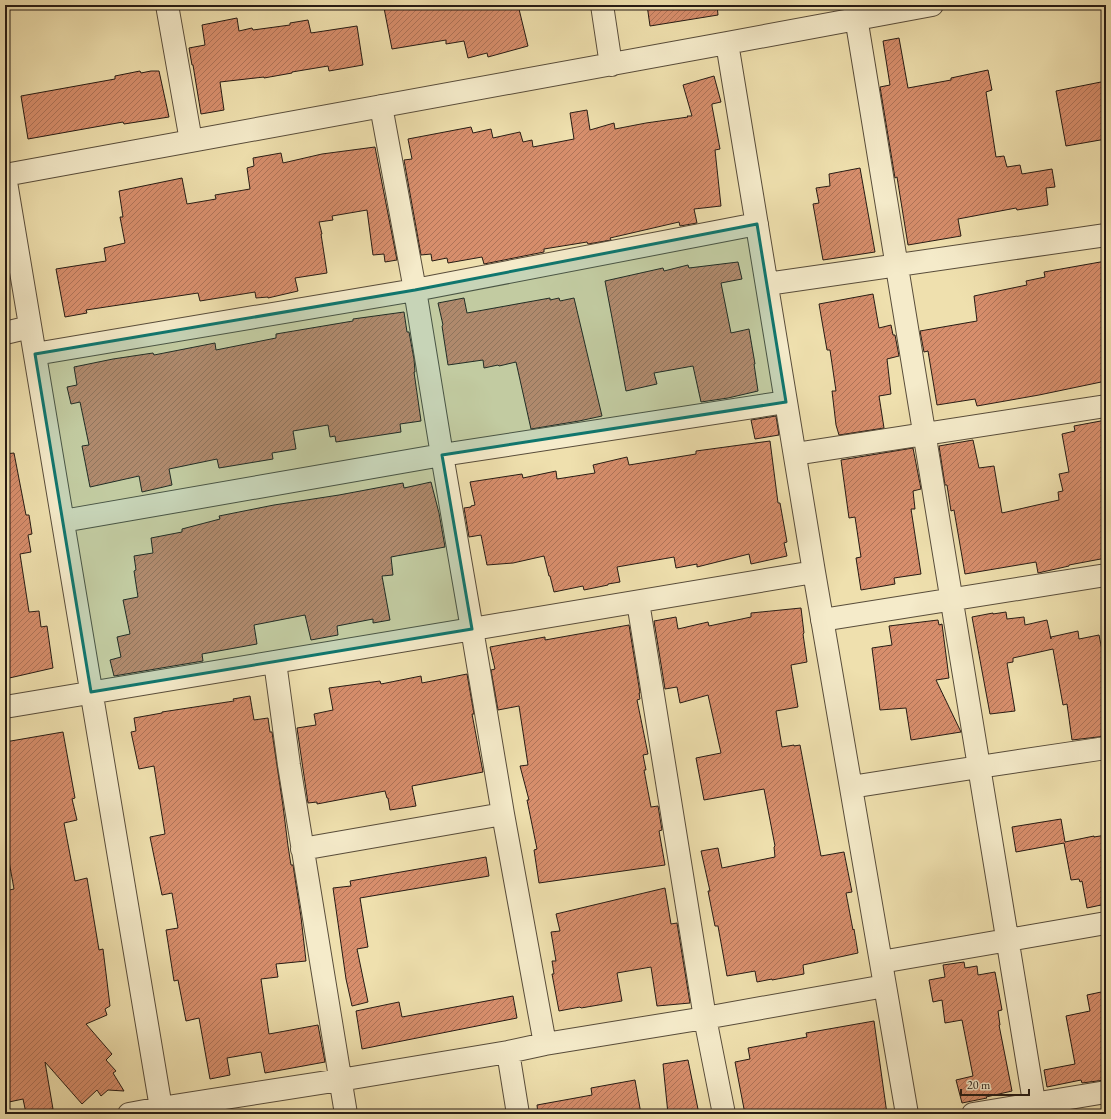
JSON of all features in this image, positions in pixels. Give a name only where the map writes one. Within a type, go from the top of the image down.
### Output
[{"type":"street","points":[[167,5],[191,141]]},
{"type":"street","points":[[602,5],[611,65]]},
{"type":"street","points":[[161,1111],[5,176],[380,106],[728,44],[856,12],[932,5]]},
{"type":"street","points":[[856,12],[1035,1109]]},
{"type":"street","points":[[728,44],[822,620],[907,1114]]},
{"type":"street","points":[[380,106],[415,290],[503,814],[545,1044]]},
{"type":"street","points":[[35,354],[415,290],[757,224]]},
{"type":"street","points":[[767,284],[1106,235]]},
{"type":"street","points":[[5,333],[30,327]]},
{"type":"street","points":[[62,521],[442,455],[786,402]]},
{"type":"street","points":[[795,454],[1106,406]]},
{"type":"street","points":[[5,707],[814,572]]},
{"type":"street","points":[[822,620],[1106,575]]},
{"type":"street","points":[[638,602],[705,1018],[724,1114]]},
{"type":"street","points":[[274,662],[302,849],[346,1114]]},
{"type":"street","points":[[851,787],[1106,748]]},
{"type":"street","points":[[302,849],[503,814]]},
{"type":"street","points":[[881,962],[1106,923]]},
{"type":"street","points":[[129,1114],[161,1111],[885,986]]},
{"type":"street","points":[[508,1052],[518,1114]]},
{"type":"street","points":[[973,1114],[1035,1109],[1106,1092]]},
{"type":"highlighted area","points":[[757,224],[786,402],[442,455],[472,629],[91,692],[35,354],[415,290]]},
{"type":"building","points":[[405,5],[430,5],[431,8],[451,5],[518,5],[528,46],[488,57],[487,53],[468,58],[464,41],[446,44],[446,40],[392,49],[384,8]]},
{"type":"building","points":[[647,5],[717,5],[718,15],[650,26]]},
{"type":"building","points":[[237,18],[239,31],[252,28],[253,30],[290,25],[290,23],[308,20],[311,33],[357,26],[363,65],[329,71],[328,66],[264,78],[220,82],[224,110],[201,114],[189,48],[205,45],[202,25]]},
{"type":"building","points":[[899,38],[908,88],[951,80],[951,78],[988,70],[992,90],[986,92],[996,157],[1004,156],[1007,167],[1020,165],[1022,174],[1052,169],[1055,187],[1046,188],[1048,205],[1017,210],[1016,208],[958,219],[961,236],[908,245],[880,87],[890,85],[883,41]]},
{"type":"building","points":[[140,71],[141,73],[159,71],[169,117],[124,124],[123,122],[28,139],[21,96],[115,79],[115,76]]},
{"type":"building","points":[[714,76],[721,102],[712,104],[712,106],[720,149],[715,150],[721,206],[694,209],[697,223],[680,226],[679,222],[610,238],[611,240],[588,244],[587,242],[544,249],[544,252],[484,264],[482,257],[448,263],[447,258],[432,261],[431,254],[421,255],[404,160],[412,159],[408,139],[471,127],[473,133],[491,129],[493,138],[520,132],[523,142],[532,140],[533,147],[574,139],[570,113],[587,110],[590,130],[614,123],[615,129],[688,117],[687,116],[692,116],[683,85]]},
{"type":"building","points":[[1106,81],[1106,120],[1102,120],[1106,139],[1066,146],[1056,91]]},
{"type":"building","points":[[375,147],[397,260],[385,262],[384,254],[373,255],[367,210],[332,216],[333,220],[319,222],[327,273],[295,278],[298,291],[268,298],[256,298],[255,292],[200,301],[198,293],[86,310],[87,313],[65,317],[56,269],[106,261],[104,248],[125,243],[120,217],[123,217],[119,191],[182,178],[187,204],[216,199],[215,195],[250,189],[247,168],[254,166],[253,158],[281,153],[283,163],[322,154]]},
{"type":"building","points":[[860,168],[875,252],[823,260],[813,204],[819,203],[816,188],[830,186],[829,174]]},
{"type":"building","points":[[1106,261],[1106,381],[977,406],[975,399],[937,405],[928,351],[924,352],[920,331],[977,321],[974,296],[1027,285],[1026,281],[1045,277],[1044,272]]},
{"type":"building","points":[[738,262],[742,279],[721,283],[731,333],[749,329],[758,391],[701,402],[693,366],[654,373],[657,384],[626,391],[605,281],[663,268],[664,271],[688,265],[689,268]]},
{"type":"building","points":[[873,294],[879,328],[891,325],[893,335],[895,335],[899,356],[887,359],[891,394],[879,396],[884,428],[839,435],[836,425],[832,391],[836,391],[830,350],[827,350],[819,304]]},
{"type":"building","points":[[464,298],[467,313],[550,298],[550,300],[559,298],[560,301],[574,298],[602,416],[531,429],[516,362],[484,368],[483,360],[448,365],[443,325],[438,303]]},
{"type":"building","points":[[404,312],[407,332],[409,332],[414,359],[414,372],[421,421],[400,424],[401,432],[336,442],[335,436],[330,437],[328,425],[293,431],[296,449],[272,453],[273,459],[219,468],[217,459],[169,469],[172,485],[142,492],[139,476],[90,487],[82,446],[89,445],[80,402],[71,404],[67,387],[77,385],[74,367],[153,353],[154,355],[215,343],[216,350],[276,338],[276,334],[353,321],[353,319]]},
{"type":"building","points":[[776,416],[779,435],[755,439],[751,420]]},
{"type":"building","points":[[1106,420],[1106,558],[1038,573],[1036,562],[965,574],[954,510],[951,511],[939,446],[973,440],[979,468],[994,466],[1002,513],[1059,500],[1058,492],[1063,491],[1059,474],[1069,472],[1062,434],[1075,431],[1074,426]]},
{"type":"building","points":[[770,441],[778,503],[780,503],[787,542],[784,543],[787,556],[751,564],[749,554],[697,567],[697,564],[676,568],[674,557],[617,567],[620,582],[584,590],[583,586],[554,592],[544,556],[513,563],[487,565],[481,535],[469,537],[464,508],[475,505],[470,482],[522,474],[523,478],[556,471],[557,479],[595,473],[593,465],[627,457],[629,465],[696,454],[696,451]]},
{"type":"building","points":[[913,448],[921,489],[913,491],[915,509],[911,509],[921,574],[894,578],[895,584],[861,590],[856,558],[861,557],[855,517],[849,518],[841,460]]},
{"type":"building","points":[[14,453],[26,515],[29,515],[32,534],[28,535],[31,552],[20,554],[29,612],[39,611],[41,627],[47,626],[53,668],[5,679],[5,454]]},
{"type":"building","points":[[431,482],[439,513],[445,547],[391,557],[393,575],[382,576],[390,620],[373,623],[373,619],[337,626],[338,635],[311,640],[305,615],[254,625],[257,644],[202,654],[203,661],[114,676],[110,660],[121,657],[117,637],[130,634],[123,600],[138,597],[134,571],[136,570],[134,556],[153,553],[151,538],[182,532],[182,529],[220,519],[219,516],[274,505],[403,483],[404,488]]},
{"type":"building","points":[[801,608],[807,662],[791,665],[798,707],[776,711],[782,747],[800,745],[821,856],[844,852],[852,892],[846,893],[858,953],[803,965],[804,974],[757,982],[755,971],[727,976],[718,926],[715,926],[708,891],[710,891],[701,851],[718,848],[722,868],[775,857],[775,846],[764,789],[704,800],[696,758],[721,753],[708,695],[680,703],[677,687],[665,689],[654,621],[676,617],[678,629],[708,622],[709,626],[751,617],[751,613]]},
{"type":"building","points":[[1006,612],[1007,619],[1024,617],[1025,625],[1047,620],[1051,639],[1051,637],[1078,631],[1079,639],[1099,635],[1106,670],[1106,736],[1072,740],[1067,704],[1063,705],[1053,649],[1013,658],[1013,662],[1007,663],[1015,711],[990,714],[972,617]]},
{"type":"building","points":[[938,620],[939,625],[942,624],[949,678],[936,680],[961,732],[911,740],[906,708],[880,710],[872,648],[892,645],[889,626]]},
{"type":"building","points":[[629,625],[640,693],[640,699],[637,700],[648,754],[643,755],[646,770],[644,770],[651,807],[658,806],[662,830],[659,831],[665,865],[539,883],[534,850],[537,849],[527,800],[529,800],[520,766],[528,765],[519,706],[498,710],[491,670],[495,669],[490,647],[545,637],[545,640]]},
{"type":"building","points":[[467,674],[474,714],[472,714],[483,772],[412,786],[416,806],[390,810],[385,791],[317,804],[317,802],[308,803],[297,728],[316,725],[314,714],[333,710],[329,688],[380,681],[381,684],[421,676],[422,683]]},
{"type":"building","points":[[250,696],[254,720],[268,718],[270,732],[272,732],[288,846],[291,865],[293,865],[301,917],[306,961],[276,964],[278,977],[261,979],[269,1034],[318,1025],[325,1062],[265,1073],[261,1052],[227,1058],[230,1075],[210,1079],[199,1018],[186,1021],[178,980],[174,981],[166,930],[178,928],[172,893],[162,895],[150,837],[165,834],[154,766],[139,769],[131,732],[136,731],[134,718],[162,712],[234,701],[233,699]]},
{"type":"building","points":[[63,732],[75,798],[72,799],[77,820],[64,823],[75,881],[87,878],[99,950],[103,949],[110,1006],[105,1009],[107,1015],[86,1024],[112,1054],[106,1060],[116,1071],[113,1073],[124,1091],[108,1090],[101,1096],[97,1090],[82,1104],[45,1062],[53,1109],[26,1113],[23,1099],[9,1102],[5,1083],[5,891],[14,889],[5,839],[5,742]]},
{"type":"building","points":[[1061,819],[1065,842],[1106,835],[1106,904],[1087,908],[1082,881],[1080,882],[1079,879],[1071,880],[1064,843],[1016,852],[1012,827]]},
{"type":"building","points":[[486,857],[489,876],[360,898],[368,947],[357,949],[368,1002],[352,1006],[346,979],[333,888],[351,886],[350,881]]},
{"type":"building","points":[[665,888],[671,924],[677,923],[690,1003],[657,1006],[651,967],[617,973],[622,1001],[559,1011],[552,974],[554,974],[552,961],[556,961],[551,932],[560,931],[556,914]]},
{"type":"building","points":[[964,962],[965,968],[977,966],[978,975],[995,972],[1002,1010],[998,1011],[999,1025],[1012,1091],[962,1103],[956,1080],[973,1076],[962,1020],[945,1023],[942,1000],[933,1002],[929,980],[945,977],[943,965]]},
{"type":"building","points":[[1106,991],[1105,1080],[1082,1083],[1081,1080],[1047,1087],[1044,1070],[1075,1064],[1066,1016],[1090,1011],[1087,995]]},
{"type":"building","points":[[513,996],[517,1018],[362,1049],[356,1011],[399,1002],[402,1017]]},
{"type":"building","points":[[874,1021],[887,1114],[745,1114],[735,1062],[750,1059],[748,1048],[807,1037],[806,1033]]},
{"type":"building","points":[[688,1060],[699,1114],[668,1114],[663,1064]]},
{"type":"building","points":[[635,1080],[641,1114],[538,1114],[537,1105],[592,1095],[591,1088]]}]
